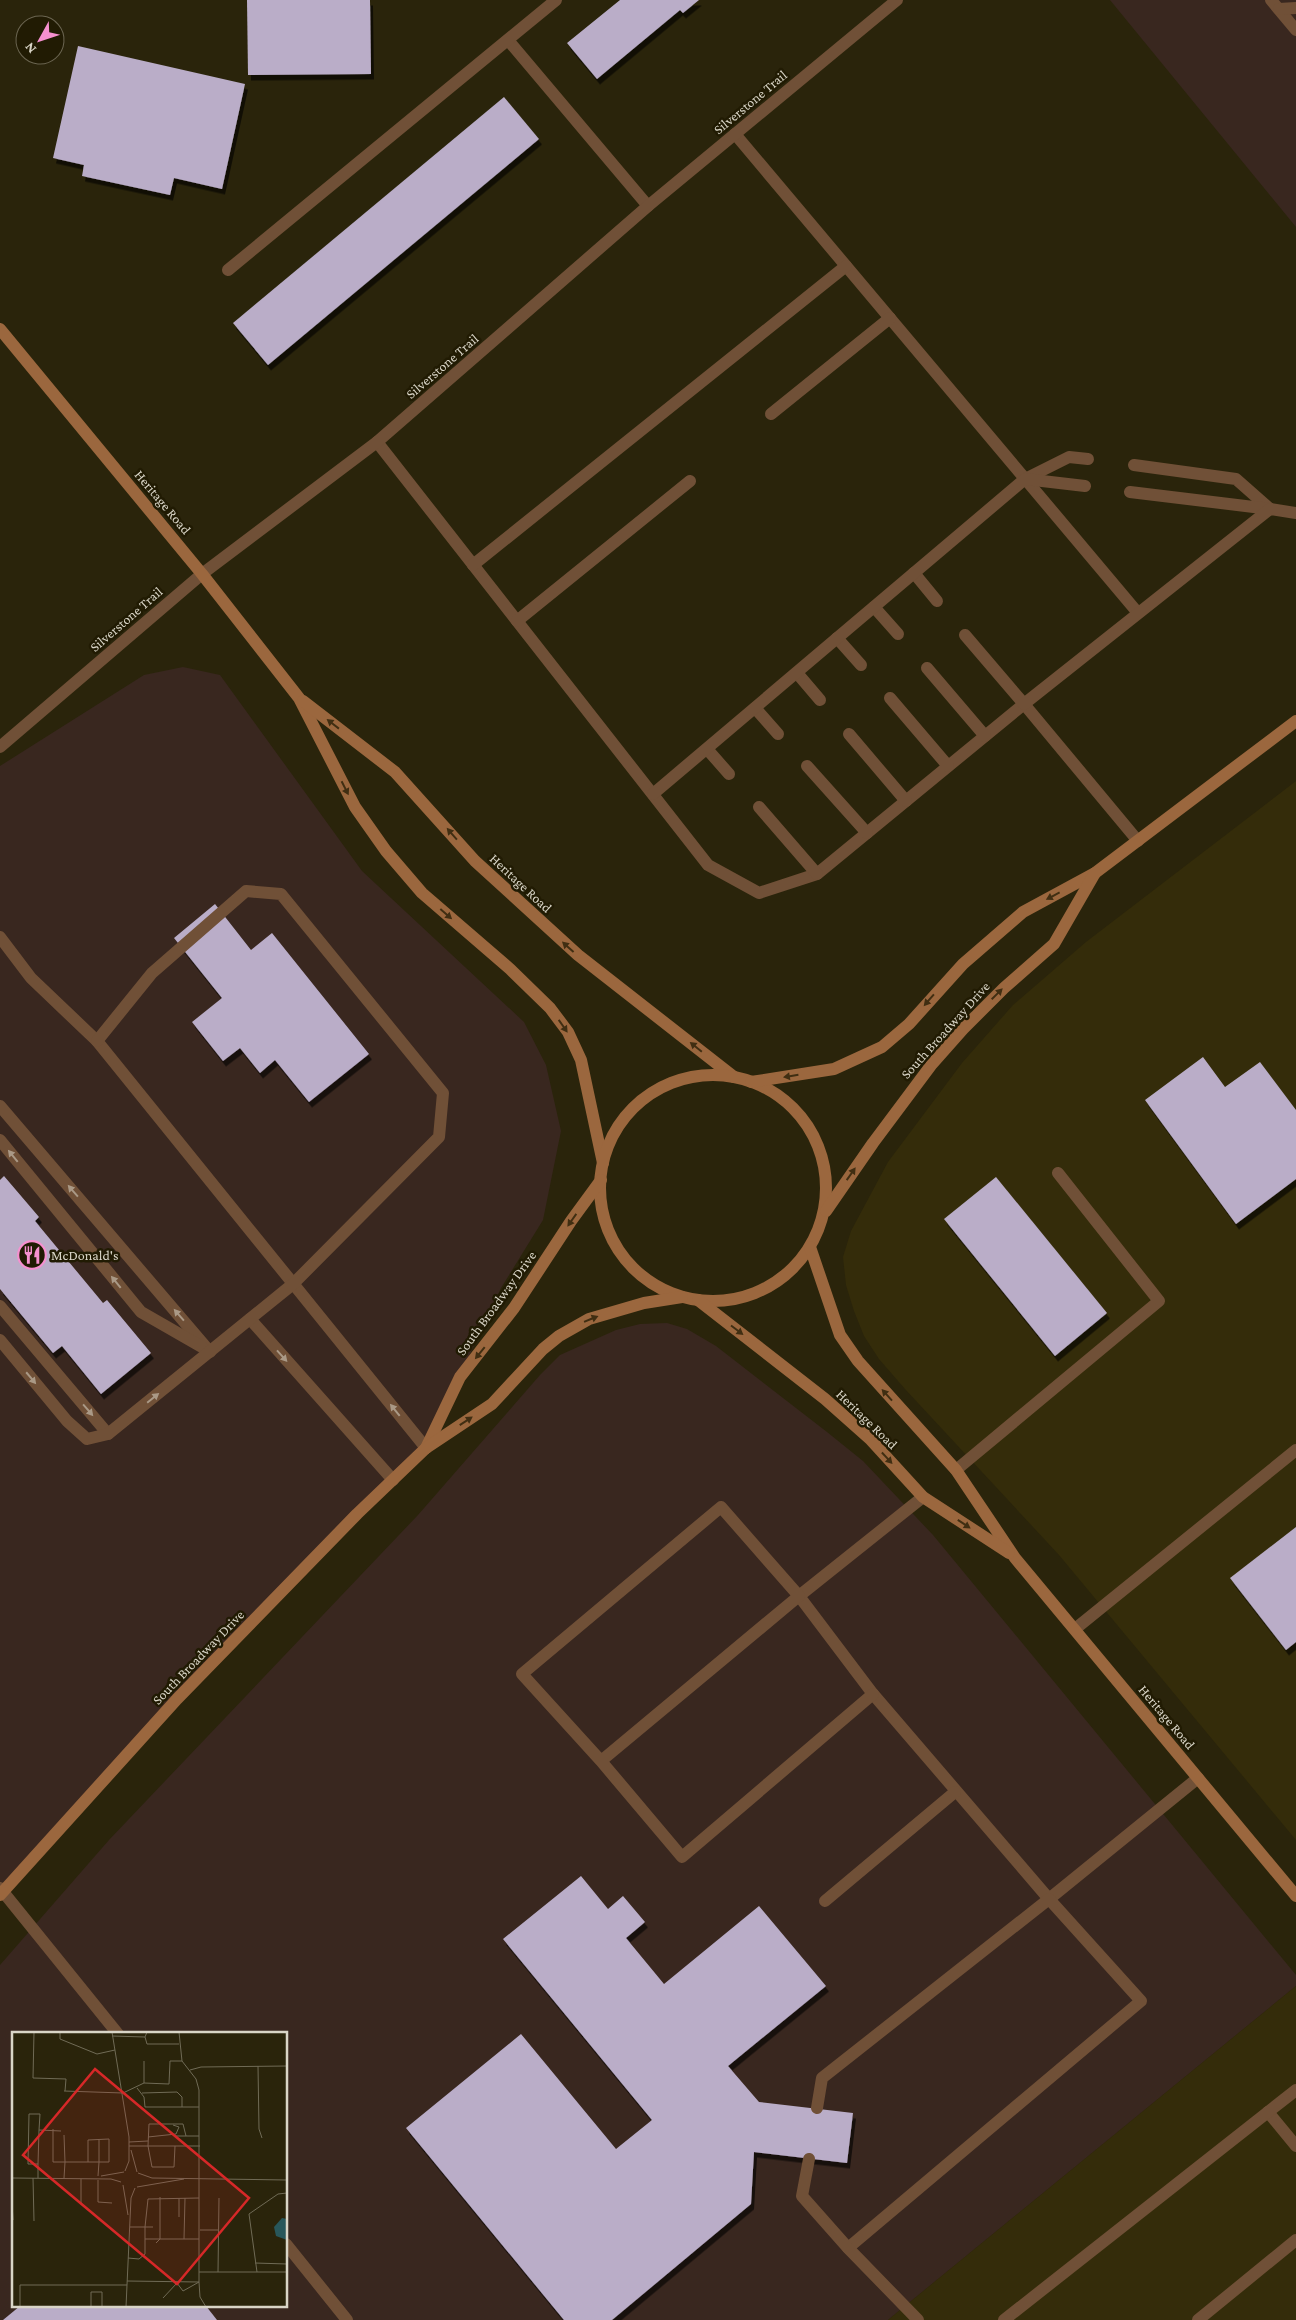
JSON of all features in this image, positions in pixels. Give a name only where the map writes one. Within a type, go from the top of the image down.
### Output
[{"type":"main road","name":"Heritage Road","points":[[0,329],[202,574],[299,698],[355,807],[386,851],[422,893],[510,969],[550,1008],[568,1032],[581,1060],[603,1163]]},
{"type":"main road","name":"Heritage Road","points":[[299,698],[395,772],[475,861],[578,955],[734,1077]]},
{"type":"main road","name":"South Broadway Drive","points":[[751,1082],[834,1068],[882,1047],[909,1024],[963,964],[1023,912],[1096,873],[1296,721]]},
{"type":"main road","name":"South Broadway Drive","points":[[823,1214],[873,1142],[932,1064],[963,1029],[1004,988],[1054,944],[1096,873]]},
{"type":"main road","points":[[717,1076],[734,1077],[751,1082],[767,1089],[795,1110],[814,1137],[824,1168],[826,1192],[823,1214],[810,1247],[790,1272],[762,1290],[731,1300],[698,1300],[682,1297],[666,1291],[646,1278],[627,1260],[609,1231],[601,1198],[603,1163],[608,1146],[626,1117],[651,1094],[667,1086],[692,1078],[717,1076]]},
{"type":"main road","name":"South Broadway Drive","points":[[426,1448],[460,1376],[514,1308],[571,1221],[601,1180]]},
{"type":"main road","name":"Heritage Road","points":[[810,1247],[840,1335],[858,1361],[956,1470],[1015,1558],[1296,1896]]},
{"type":"main road","name":"South Broadway Drive","points":[[1,1891],[177,1699],[426,1448],[492,1404],[543,1349],[559,1336],[589,1319],[644,1303],[682,1297]]},
{"type":"main road","name":"Heritage Road","points":[[698,1300],[825,1399],[870,1440],[923,1497],[1015,1558]]},
{"type":"street","points":[[228,270],[556,0]]},
{"type":"street","name":"Silverstone Trail","points":[[0,747],[202,574],[377,442],[648,206],[897,0]]},
{"type":"street","points":[[1279,3],[1296,8]]},
{"type":"street","points":[[1279,3],[1296,30]]},
{"type":"street","points":[[508,40],[648,206]]},
{"type":"street","points":[[735,134],[1138,613]]},
{"type":"street","points":[[473,564],[846,266]]},
{"type":"street","points":[[771,414],[890,318]]},
{"type":"street","points":[[377,442],[708,865],[759,893],[817,874],[1024,704],[1270,509]]},
{"type":"street","points":[[653,794],[1026,479],[1069,457],[1088,460]]},
{"type":"street","points":[[1134,465],[1236,479],[1270,509]]},
{"type":"street","points":[[1026,479],[1085,486]]},
{"type":"street","points":[[517,621],[690,480]]},
{"type":"street","points":[[1130,492],[1296,513]]},
{"type":"street","points":[[914,573],[937,602]]},
{"type":"street","points":[[874,607],[898,634]]},
{"type":"street","points":[[966,635],[1138,841]]},
{"type":"street","points":[[837,638],[861,665]]},
{"type":"street","points":[[927,668],[985,736]]},
{"type":"street","points":[[797,673],[820,700]]},
{"type":"street","points":[[890,698],[948,766]]},
{"type":"street","points":[[755,708],[778,734]]},
{"type":"street","points":[[849,734],[906,801]]},
{"type":"street","points":[[707,749],[729,774]]},
{"type":"street","points":[[807,766],[867,833]]},
{"type":"street","points":[[759,807],[817,874]]},
{"type":"street","points":[[0,1340],[67,1421],[87,1439],[108,1434],[294,1284],[439,1137],[443,1093],[281,894],[246,890],[152,973],[98,1041]]},
{"type":"street","points":[[0,937],[31,978],[98,1041],[426,1448]]},
{"type":"street","points":[[0,1106],[210,1352]]},
{"type":"street","points":[[0,1140],[141,1312],[210,1352]]},
{"type":"street","points":[[956,1470],[1158,1301],[1058,1173]]},
{"type":"street","points":[[0,1306],[108,1434]]},
{"type":"street","points":[[250,1319],[393,1480]]},
{"type":"street","points":[[1075,1629],[1296,1450]]},
{"type":"street","points":[[601,1761],[799,1596],[923,1497]]},
{"type":"street","points":[[848,2248],[1141,2001],[955,1792],[873,1694],[799,1596],[721,1507],[522,1674],[601,1761],[682,1857],[873,1694]]},
{"type":"street","points":[[817,2108],[822,2078],[1049,1899],[1198,1778]]},
{"type":"street","points":[[825,1901],[955,1792]]},
{"type":"street","points":[[1,1891],[116,2032]]},
{"type":"street","points":[[1004,2320],[1296,2090]]},
{"type":"street","points":[[1268,2112],[1296,2146]]},
{"type":"street","points":[[809,2159],[802,2196],[848,2248],[918,2320]]},
{"type":"street","points":[[1198,2320],[1296,2240]]},
{"type":"street","points":[[288,2246],[347,2320]]},
{"type":"shaded area","points":[[1110,0],[1296,0],[1296,227]]},
{"type":"shaded area","points":[[183,667],[220,675],[362,871],[524,1022],[546,1065],[561,1131],[543,1220],[501,1288],[426,1448],[357,1514],[0,1895],[0,766],[144,675]]},
{"type":"shaded area","points":[[1296,781],[1296,1840],[1059,1555],[879,1359],[864,1336],[854,1311],[846,1285],[843,1257],[851,1231],[888,1162],[962,1063],[1013,1005],[1086,942]]},
{"type":"shaded area","points":[[667,1323],[687,1329],[716,1346],[863,1461],[933,1535],[1296,1975],[1296,1986],[888,2320],[0,2320],[0,1965],[109,1840],[418,1515],[540,1375],[560,1355],[616,1330],[640,1324]]},
{"type":"shaded area","points":[[1296,1986],[1296,2320],[888,2320]]},
{"type":"building","points":[[247,0],[370,0],[371,74],[248,75]]},
{"type":"building","points":[[620,0],[699,0],[683,13],[680,10],[597,79],[567,43]]},
{"type":"building","points":[[78,46],[245,84],[222,189],[174,178],[170,195],[82,176],[84,165],[53,158]]},
{"type":"building","points":[[504,97],[539,139],[268,365],[233,323]]},
{"type":"building","points":[[215,904],[251,950],[272,933],[369,1054],[309,1102],[275,1060],[260,1073],[240,1048],[223,1061],[192,1022],[222,998],[174,938]]},
{"type":"building","points":[[1203,1057],[1225,1087],[1260,1062],[1296,1110],[1296,1179],[1236,1224],[1145,1100]]},
{"type":"building","name":"McDonald's","points":[[4,1176],[39,1217],[35,1221],[103,1303],[107,1300],[151,1353],[101,1394],[62,1346],[53,1353],[0,1289],[0,1180]]},
{"type":"building","points":[[996,1177],[1107,1313],[1055,1356],[944,1219]]},
{"type":"building","points":[[1296,1527],[1296,1642],[1286,1650],[1230,1578]]},
{"type":"building","points":[[581,1876],[608,1909],[623,1896],[645,1922],[626,1938],[664,1984],[759,1906],[826,1986],[728,2066],[759,2102],[853,2113],[847,2163],[754,2152],[751,2204],[612,2320],[564,2320],[406,2128],[521,2034],[616,2149],[652,2120],[503,1939]]},
{"type":"building","points":[[18,2308],[208,2308],[217,2320],[3,2320]]},
{"type":"place","name":"McDonald's","points":[[32,1255]]}]
